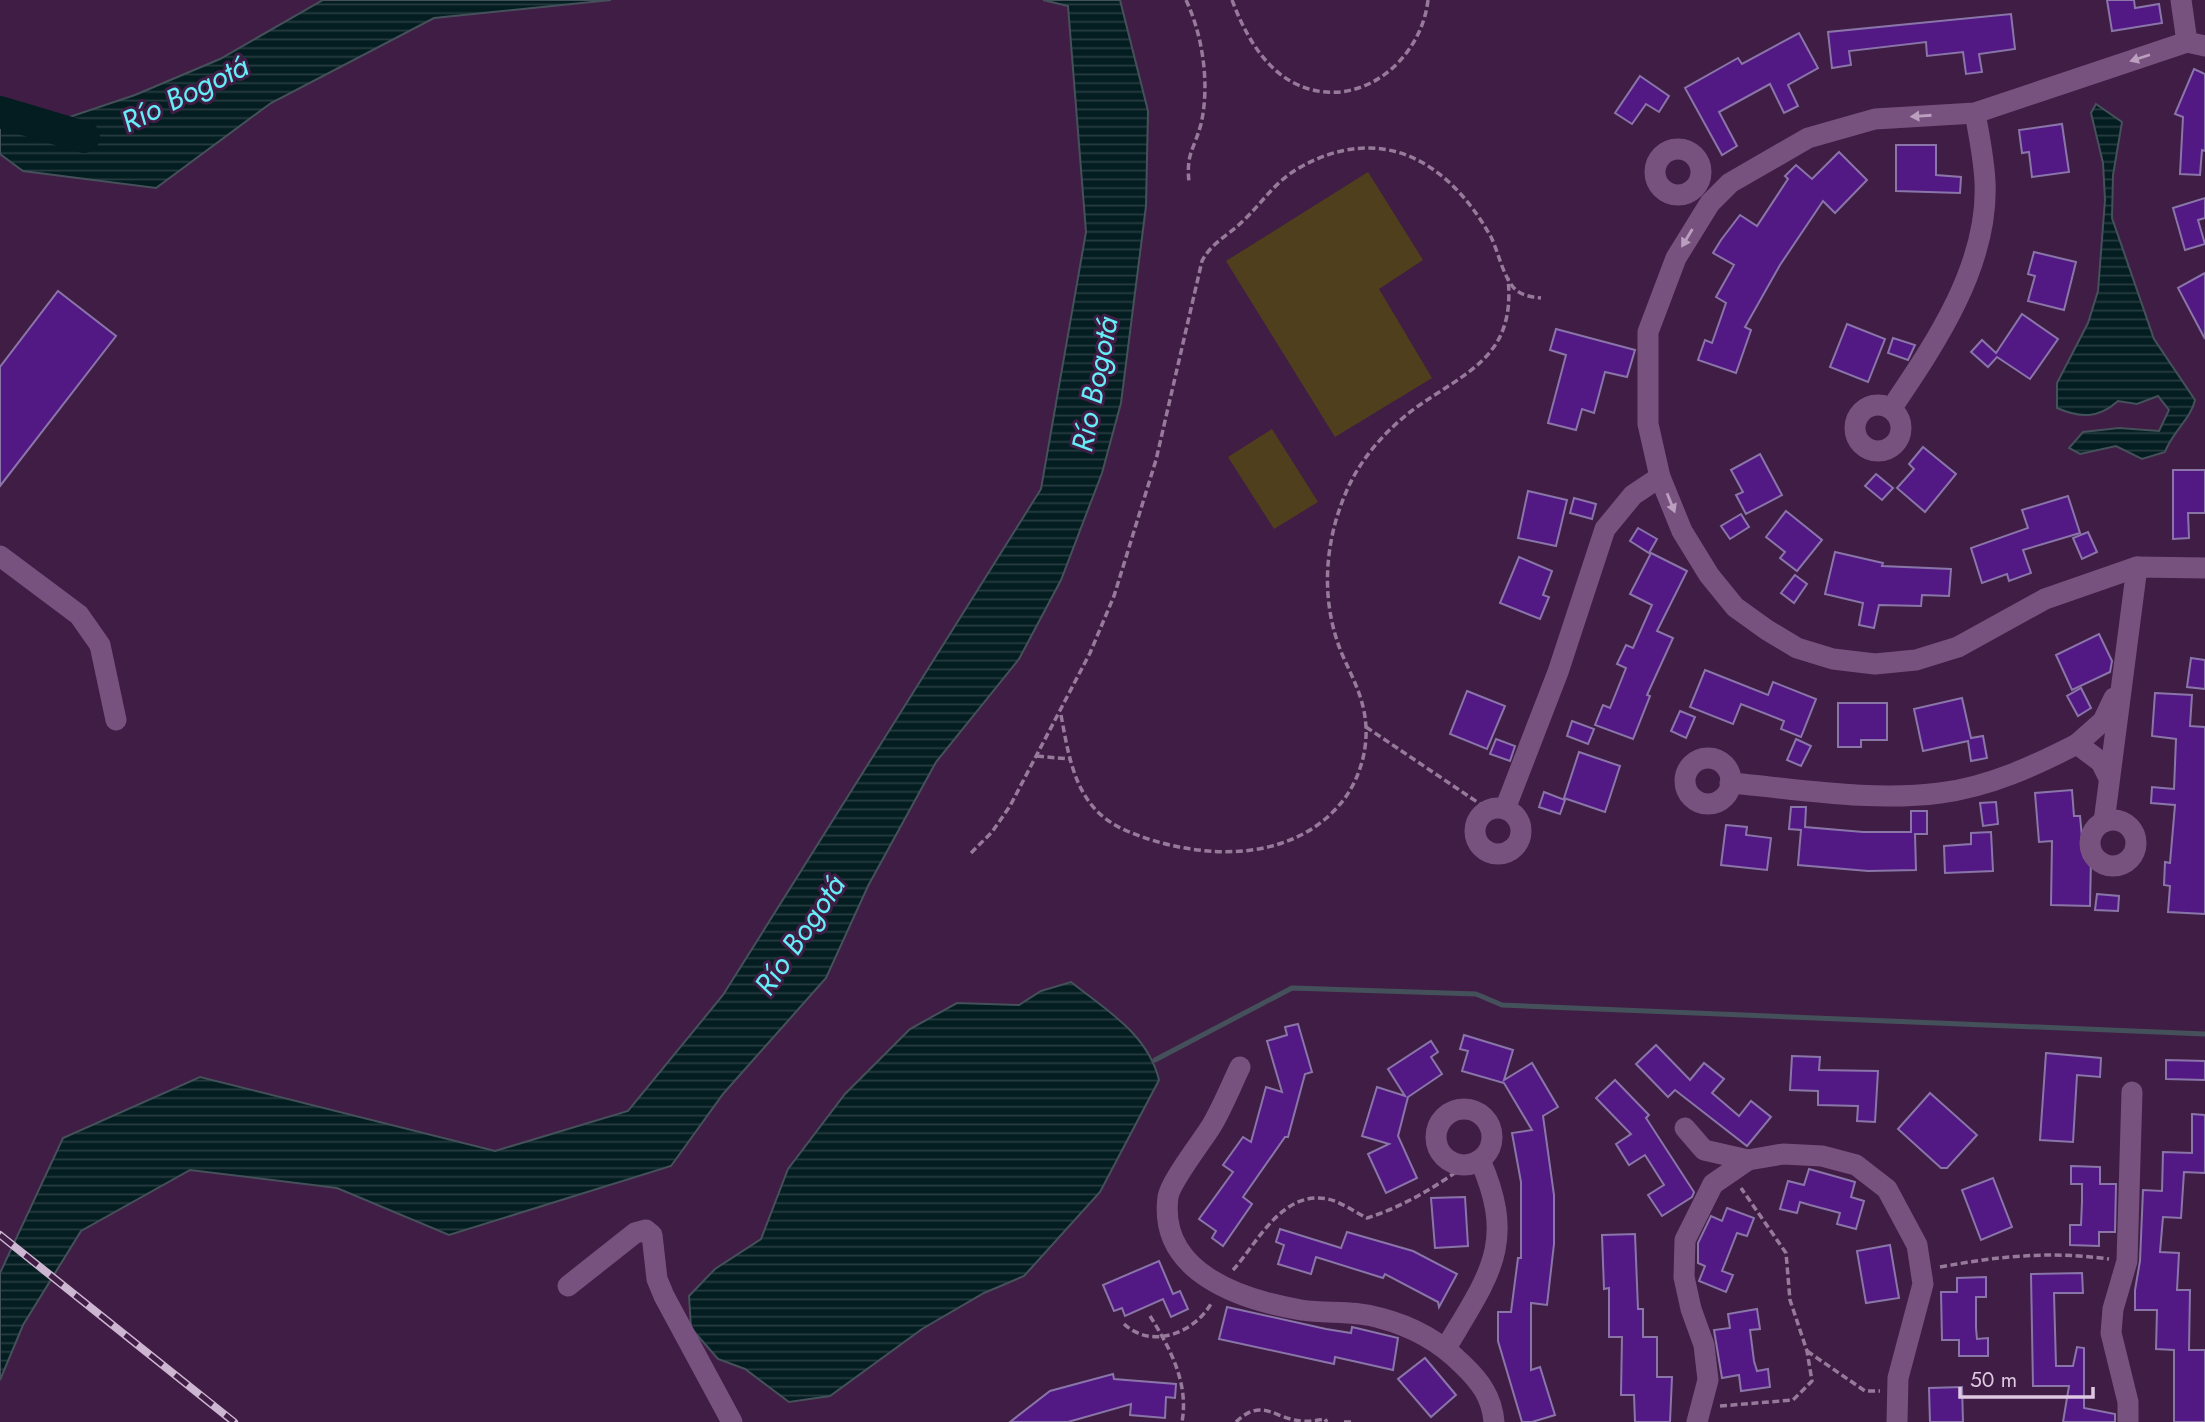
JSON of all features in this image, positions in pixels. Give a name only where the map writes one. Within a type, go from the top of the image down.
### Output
[{"type":"street","points":[[2181,0],[2196,44],[1975,113],[1875,119],[1808,138],[1730,183],[1710,203],[1675,258],[1648,332],[1648,424],[1660,477],[1682,531],[1709,575],[1735,607],[1797,648],[1833,659],[1875,664],[1927,657],[1958,647],[2045,599],[2137,567],[2205,568]]},
{"type":"street","points":[[1891,409],[1934,346],[1971,266],[1981,226],[1985,183],[1975,113]]},
{"type":"street","points":[[1694,188],[1710,203]]},
{"type":"street","points":[[1497,810],[1558,672],[1605,529],[1633,495],[1660,477]]},
{"type":"street","points":[[0,556],[79,615],[100,645],[116,720]]},
{"type":"street","points":[[2104,822],[2137,567]]},
{"type":"street","points":[[1730,783],[1862,795],[1939,793],[2009,775],[2077,744],[2103,720],[2123,673]]},
{"type":"street","points":[[2077,744],[2101,762],[2109,778]]},
{"type":"street","points":[[1240,1067],[1213,1123],[1168,1194],[1169,1225],[1178,1248],[1193,1269],[1219,1286],[1265,1303],[1305,1310],[1347,1311],[1381,1318],[1413,1330],[1446,1348],[1480,1381],[1493,1407],[1494,1422]]},
{"type":"street","points":[[2128,1422],[2128,1402],[2111,1333],[2113,1309],[2127,1261],[2132,1092]]},
{"type":"street","points":[[1685,1128],[1704,1150],[1748,1160],[1796,1155],[1822,1156],[1856,1165],[1887,1189],[1917,1245],[1923,1284],[1896,1392],[1897,1422]]},
{"type":"street","points":[[1704,1150],[1707,1191]]},
{"type":"street","points":[[1699,1415],[1708,1380],[1704,1345],[1691,1309],[1684,1277],[1685,1240],[1707,1191],[1748,1160]]},
{"type":"street","points":[[1446,1348],[1495,1256],[1499,1228],[1494,1192],[1472,1163]]},
{"type":"street","points":[[568,1286],[635,1233],[646,1230],[652,1235],[657,1279],[664,1296],[732,1422]]},
{"type":"path","points":[[1186,0],[1196,21],[1205,76],[1201,124],[1187,161],[1189,182]]},
{"type":"path","points":[[1232,0],[1251,43],[1273,67],[1295,83],[1318,92],[1348,93],[1370,85],[1395,68],[1413,43],[1426,17],[1428,0]]},
{"type":"path","points":[[971,853],[1000,822],[1060,712],[1104,622],[1125,564],[1172,396],[1198,275],[1207,252],[1243,221],[1277,182],[1303,166],[1344,151],[1383,149],[1423,162],[1454,185],[1490,236],[1508,276],[1519,292],[1541,298]]},
{"type":"path","points":[[1060,712],[1069,760],[1083,796],[1112,824],[1134,834],[1182,848],[1235,851],[1287,843],[1327,818],[1356,778],[1364,752],[1366,727],[1363,702],[1337,641],[1329,610],[1328,562],[1335,520],[1348,486],[1381,438],[1417,407],[1462,380],[1490,352],[1509,311],[1508,276]]},
{"type":"path","points":[[1366,727],[1497,810]]},
{"type":"path","points":[[1037,756],[1069,760]]},
{"type":"path","points":[[1124,1324],[1136,1335],[1163,1337],[1194,1326],[1211,1306],[1219,1286],[1275,1216],[1306,1199],[1329,1199],[1367,1218],[1392,1210],[1472,1163]]},
{"type":"path","points":[[1699,1415],[1793,1400],[1812,1381],[1807,1351],[1790,1300],[1786,1253],[1730,1172]]},
{"type":"path","points":[[1920,1271],[2007,1255],[2064,1253],[2127,1261]]},
{"type":"path","points":[[1150,1316],[1178,1370],[1185,1403],[1182,1422]]},
{"type":"path","points":[[1807,1351],[1865,1391],[1896,1392]]},
{"type":"path","points":[[1236,1422],[1247,1412],[1272,1410],[1301,1422],[1325,1419],[1327,1422]]},
{"type":"path","points":[[1344,1422],[1353,1422]]},
{"type":"shaded area","points":[[1368,172],[1423,260],[1379,289],[1432,378],[1335,437],[1226,261]]},
{"type":"shaded area","points":[[1272,429],[1318,502],[1274,529],[1228,457]]},
{"type":"water","points":[[323,0],[611,0],[434,18],[271,103],[156,188],[23,171],[0,154],[0,99],[37,128],[135,95],[220,59]]},
{"type":"water","points":[[1043,0],[1120,0],[1148,111],[1146,206],[1121,403],[1102,473],[1061,580],[1019,659],[936,762],[868,886],[826,978],[723,1094],[671,1166],[449,1235],[337,1188],[190,1170],[81,1231],[23,1325],[0,1380],[0,1273],[63,1138],[200,1077],[495,1151],[628,1111],[723,995],[1041,489],[1086,232],[1068,6]]},
{"type":"water","points":[[2096,104],[2122,122],[2113,175],[2112,218],[2154,339],[2195,400],[2190,413],[2165,452],[2142,459],[2116,446],[2080,454],[2069,448],[2083,432],[2119,428],[2159,431],[2169,410],[2158,396],[2137,404],[2118,401],[2103,411],[2089,415],[2073,414],[2057,408],[2057,383],[2088,323],[2098,291],[2105,200],[2103,163],[2091,113]]},
{"type":"water","points":[[1071,982],[1136,1036],[1146,1049],[1159,1080],[1100,1192],[1024,1276],[984,1293],[922,1329],[830,1396],[789,1402],[745,1369],[718,1359],[691,1328],[689,1296],[715,1269],[761,1239],[788,1169],[845,1094],[910,1029],[957,1003],[1019,1005],[1041,991]]},
{"type":"building","points":[[2107,0],[2134,0],[2135,8],[2159,4],[2162,23],[2112,31]]},
{"type":"building","points":[[2011,14],[2015,49],[1979,54],[1982,72],[1966,74],[1963,52],[1927,56],[1926,42],[1849,51],[1851,65],[1832,68],[1828,32]]},
{"type":"building","points":[[1799,33],[1818,68],[1788,85],[1798,106],[1784,113],[1770,84],[1719,112],[1737,146],[1722,155],[1685,88],[1738,58],[1742,64]]},
{"type":"building","points":[[2194,69],[2205,74],[2205,151],[2202,150],[2200,175],[2180,174],[2183,117],[2175,114]]},
{"type":"building","points":[[1640,76],[1669,96],[1659,112],[1646,104],[1632,124],[1615,113]]},
{"type":"building","points":[[2062,124],[2069,172],[2032,177],[2029,152],[2022,153],[2019,130]]},
{"type":"building","points":[[1896,145],[1936,145],[1936,175],[1961,177],[1960,193],[1896,191]]},
{"type":"building","points":[[1839,152],[1867,180],[1835,213],[1823,201],[1780,265],[1745,327],[1751,330],[1736,373],[1698,360],[1705,340],[1712,343],[1726,303],[1716,297],[1734,265],[1713,253],[1721,240],[1740,215],[1757,226],[1788,179],[1785,176],[1796,165],[1812,179]]},
{"type":"building","points":[[2205,198],[2205,218],[2198,220],[2205,244],[2185,250],[2173,208]]},
{"type":"building","points":[[2034,252],[2076,262],[2064,310],[2028,301],[2035,276],[2028,274]]},
{"type":"building","points":[[2205,273],[2205,339],[2178,288]]},
{"type":"building","points":[[58,291],[116,336],[0,486],[0,367]]},
{"type":"building","points":[[2022,314],[2058,339],[2030,379],[1997,357],[1988,367],[1971,352],[1982,340],[1996,353]]},
{"type":"building","points":[[1847,324],[1885,339],[1868,382],[1830,367]]},
{"type":"building","points":[[1556,329],[1635,350],[1627,377],[1605,372],[1594,413],[1582,409],[1576,430],[1548,423],[1566,355],[1550,350]]},
{"type":"building","points":[[1893,338],[1915,345],[1908,360],[1888,353]]},
{"type":"building","points":[[1923,447],[1956,474],[1925,512],[1897,488],[1914,469],[1909,464]]},
{"type":"building","points":[[1760,454],[1782,495],[1746,514],[1736,495],[1743,492],[1731,470]]},
{"type":"building","points":[[2173,470],[2205,470],[2205,513],[2188,513],[2189,538],[2173,539]]},
{"type":"building","points":[[1876,474],[1893,488],[1882,500],[1865,486]]},
{"type":"building","points":[[1528,491],[1567,500],[1556,546],[1518,538]]},
{"type":"building","points":[[2068,496],[2080,533],[2023,550],[2031,573],[2009,581],[2007,574],[1982,583],[1971,548],[2028,528],[2022,510]]},
{"type":"building","points":[[1574,498],[1596,504],[1592,519],[1570,513]]},
{"type":"building","points":[[1786,511],[1822,540],[1797,571],[1780,558],[1785,552],[1766,537]]},
{"type":"building","points":[[1741,514],[1749,527],[1730,539],[1721,526]]},
{"type":"building","points":[[1638,528],[1657,539],[1649,553],[1630,541]]},
{"type":"building","points":[[2088,532],[2097,552],[2082,559],[2073,538]]},
{"type":"building","points":[[1835,552],[1883,563],[1882,566],[1951,569],[1949,596],[1922,595],[1921,606],[1879,605],[1874,628],[1859,625],[1863,603],[1825,594]]},
{"type":"building","points":[[1651,553],[1687,571],[1657,631],[1673,638],[1647,695],[1650,696],[1633,739],[1595,725],[1603,705],[1610,708],[1626,668],[1617,664],[1626,645],[1633,648],[1652,605],[1630,594]]},
{"type":"building","points":[[1519,557],[1552,571],[1543,595],[1549,597],[1540,619],[1500,603]]},
{"type":"building","points":[[1795,575],[1807,584],[1794,603],[1781,593]]},
{"type":"building","points":[[2099,634],[2112,661],[2110,672],[2072,690],[2056,655]]},
{"type":"building","points":[[2191,658],[2205,660],[2205,689],[2187,687]]},
{"type":"building","points":[[1705,670],[1768,695],[1773,682],[1816,699],[1801,737],[1781,729],[1784,721],[1741,704],[1733,724],[1690,707]]},
{"type":"building","points":[[2081,688],[2091,708],[2078,716],[2067,696]]},
{"type":"building","points":[[1467,691],[1505,706],[1487,749],[1450,734]]},
{"type":"building","points":[[2155,693],[2192,695],[2190,726],[2205,727],[2205,914],[2168,912],[2170,886],[2164,885],[2165,862],[2170,863],[2175,805],[2151,803],[2152,787],[2174,789],[2176,739],[2152,736]]},
{"type":"building","points":[[1962,698],[1971,738],[1983,736],[1987,758],[1971,761],[1968,741],[1923,751],[1914,709]]},
{"type":"building","points":[[1838,703],[1887,703],[1887,740],[1861,740],[1861,747],[1838,747]]},
{"type":"building","points":[[1680,711],[1695,717],[1686,738],[1671,731]]},
{"type":"building","points":[[1572,721],[1594,729],[1588,744],[1567,736]]},
{"type":"building","points":[[1496,739],[1515,746],[1510,761],[1490,754]]},
{"type":"building","points":[[1796,739],[1811,746],[1801,766],[1787,760]]},
{"type":"building","points":[[1579,752],[1620,766],[1605,812],[1564,798]]},
{"type":"building","points":[[2072,790],[2074,816],[2080,816],[2084,858],[2091,858],[2090,906],[2051,905],[2052,841],[2039,842],[2035,793]]},
{"type":"building","points":[[1544,792],[1565,800],[1560,814],[1539,807]]},
{"type":"building","points":[[1996,802],[1998,824],[1983,826],[1980,803]]},
{"type":"building","points":[[1791,807],[1806,807],[1805,827],[1863,832],[1911,832],[1911,811],[1927,811],[1927,834],[1915,834],[1916,870],[1868,871],[1798,865],[1801,830],[1789,829]]},
{"type":"building","points":[[1726,825],[1747,827],[1746,835],[1771,838],[1767,870],[1721,865]]},
{"type":"building","points":[[1991,832],[1993,871],[1945,873],[1944,846],[1971,844],[1971,833]]},
{"type":"building","points":[[2097,894],[2119,896],[2118,911],[2095,910]]},
{"type":"building","points":[[1298,1024],[1312,1072],[1305,1074],[1288,1137],[1285,1137],[1243,1197],[1252,1204],[1223,1246],[1212,1238],[1216,1231],[1199,1219],[1233,1172],[1223,1165],[1243,1137],[1251,1142],[1266,1087],[1282,1092],[1267,1041],[1287,1035],[1285,1027]]},
{"type":"building","points":[[1464,1035],[1513,1050],[1504,1080],[1532,1063],[1558,1107],[1543,1116],[1554,1195],[1554,1244],[1547,1305],[1531,1303],[1531,1370],[1540,1367],[1555,1415],[1532,1422],[1522,1422],[1498,1341],[1498,1312],[1511,1312],[1518,1258],[1521,1258],[1521,1182],[1512,1133],[1532,1130],[1504,1083],[1462,1071],[1468,1051],[1460,1049]]},
{"type":"building","points":[[1431,1041],[1438,1052],[1431,1057],[1442,1074],[1408,1097],[1398,1136],[1417,1178],[1386,1193],[1368,1154],[1389,1144],[1362,1136],[1377,1087],[1405,1096],[1388,1069]]},
{"type":"building","points":[[1656,1045],[1690,1080],[1704,1063],[1724,1079],[1712,1093],[1739,1116],[1751,1101],[1771,1117],[1747,1146],[1675,1090],[1668,1097],[1636,1064]]},
{"type":"building","points":[[2046,1053],[2101,1058],[2100,1077],[2077,1075],[2073,1142],[2040,1140]]},
{"type":"building","points":[[1792,1056],[1820,1057],[1819,1070],[1878,1071],[1875,1122],[1857,1121],[1858,1106],[1818,1105],[1818,1091],[1790,1090]]},
{"type":"building","points":[[2166,1060],[2205,1061],[2205,1080],[2166,1079]]},
{"type":"building","points":[[1615,1080],[1649,1115],[1646,1118],[1694,1192],[1692,1197],[1662,1216],[1648,1195],[1664,1185],[1645,1155],[1629,1165],[1616,1144],[1631,1134],[1596,1098]]},
{"type":"building","points":[[1930,1093],[1977,1135],[1947,1168],[1941,1168],[1898,1129]]},
{"type":"building","points":[[2192,1114],[2205,1115],[2205,1173],[2184,1172],[2181,1218],[2163,1217],[2160,1252],[2179,1253],[2177,1290],[2190,1290],[2189,1350],[2205,1350],[2205,1422],[2174,1422],[2174,1350],[2156,1349],[2157,1310],[2135,1310],[2135,1290],[2140,1261],[2143,1190],[2162,1191],[2163,1152],[2192,1153]]},
{"type":"building","points":[[2071,1166],[2100,1167],[2100,1184],[2116,1184],[2115,1232],[2099,1232],[2099,1246],[2070,1245],[2070,1225],[2081,1225],[2082,1202],[2082,1184],[2071,1184]]},
{"type":"building","points":[[1809,1169],[1855,1182],[1851,1197],[1864,1201],[1856,1229],[1837,1224],[1840,1213],[1800,1202],[1797,1213],[1780,1209],[1788,1181],[1804,1185]]},
{"type":"building","points":[[1993,1178],[2012,1227],[1981,1240],[1962,1190]]},
{"type":"building","points":[[1465,1197],[1468,1246],[1435,1248],[1431,1198]]},
{"type":"building","points":[[1727,1208],[1754,1218],[1747,1236],[1737,1233],[1722,1271],[1733,1275],[1726,1292],[1699,1281],[1705,1266],[1698,1263],[1698,1243],[1711,1216],[1722,1221]]},
{"type":"building","points":[[1280,1229],[1341,1248],[1347,1232],[1413,1251],[1457,1274],[1439,1307],[1438,1302],[1385,1274],[1383,1278],[1316,1257],[1311,1274],[1278,1264],[1284,1245],[1276,1242]]},
{"type":"building","points":[[1635,1234],[1638,1309],[1643,1309],[1643,1337],[1657,1337],[1657,1377],[1672,1377],[1670,1422],[1635,1422],[1634,1395],[1621,1395],[1622,1337],[1609,1337],[1609,1288],[1604,1289],[1602,1235]]},
{"type":"building","points":[[1890,1245],[1899,1298],[1866,1303],[1857,1251]]},
{"type":"building","points":[[1159,1261],[1173,1294],[1180,1291],[1188,1309],[1171,1317],[1163,1299],[1125,1316],[1122,1308],[1114,1311],[1103,1285]]},
{"type":"building","points":[[2082,1273],[2083,1293],[2054,1293],[2056,1366],[2073,1366],[2077,1347],[2084,1348],[2084,1408],[2115,1414],[2115,1422],[2063,1422],[2069,1386],[2033,1386],[2031,1274]]},
{"type":"building","points":[[1986,1277],[1986,1297],[1976,1297],[1976,1328],[1977,1339],[1988,1338],[1988,1356],[1959,1356],[1959,1340],[1942,1340],[1941,1292],[1957,1292],[1957,1278]]},
{"type":"building","points":[[1227,1307],[1326,1329],[1351,1333],[1352,1327],[1398,1338],[1393,1370],[1335,1357],[1334,1364],[1219,1339]]},
{"type":"building","points":[[1757,1309],[1760,1329],[1750,1330],[1754,1361],[1757,1371],[1768,1369],[1770,1387],[1741,1391],[1739,1375],[1722,1378],[1714,1330],[1730,1328],[1728,1314]]},
{"type":"building","points":[[1425,1358],[1456,1395],[1431,1417],[1398,1379]]},
{"type":"building","points":[[1113,1374],[1114,1379],[1176,1384],[1175,1398],[1166,1397],[1165,1418],[1130,1415],[1131,1404],[1068,1422],[1010,1422],[1050,1391]]},
{"type":"building","points":[[1962,1387],[1963,1422],[1930,1422],[1929,1388]]},
{"type":"waterway","name":"Río Bogotá","points":[[0,112],[84,137]]},
{"type":"waterway","points":[[1155,1060],[1292,988],[1476,994],[1502,1005],[2205,1034]]},
{"type":"railway","points":[[0,1235],[234,1422]]}]
